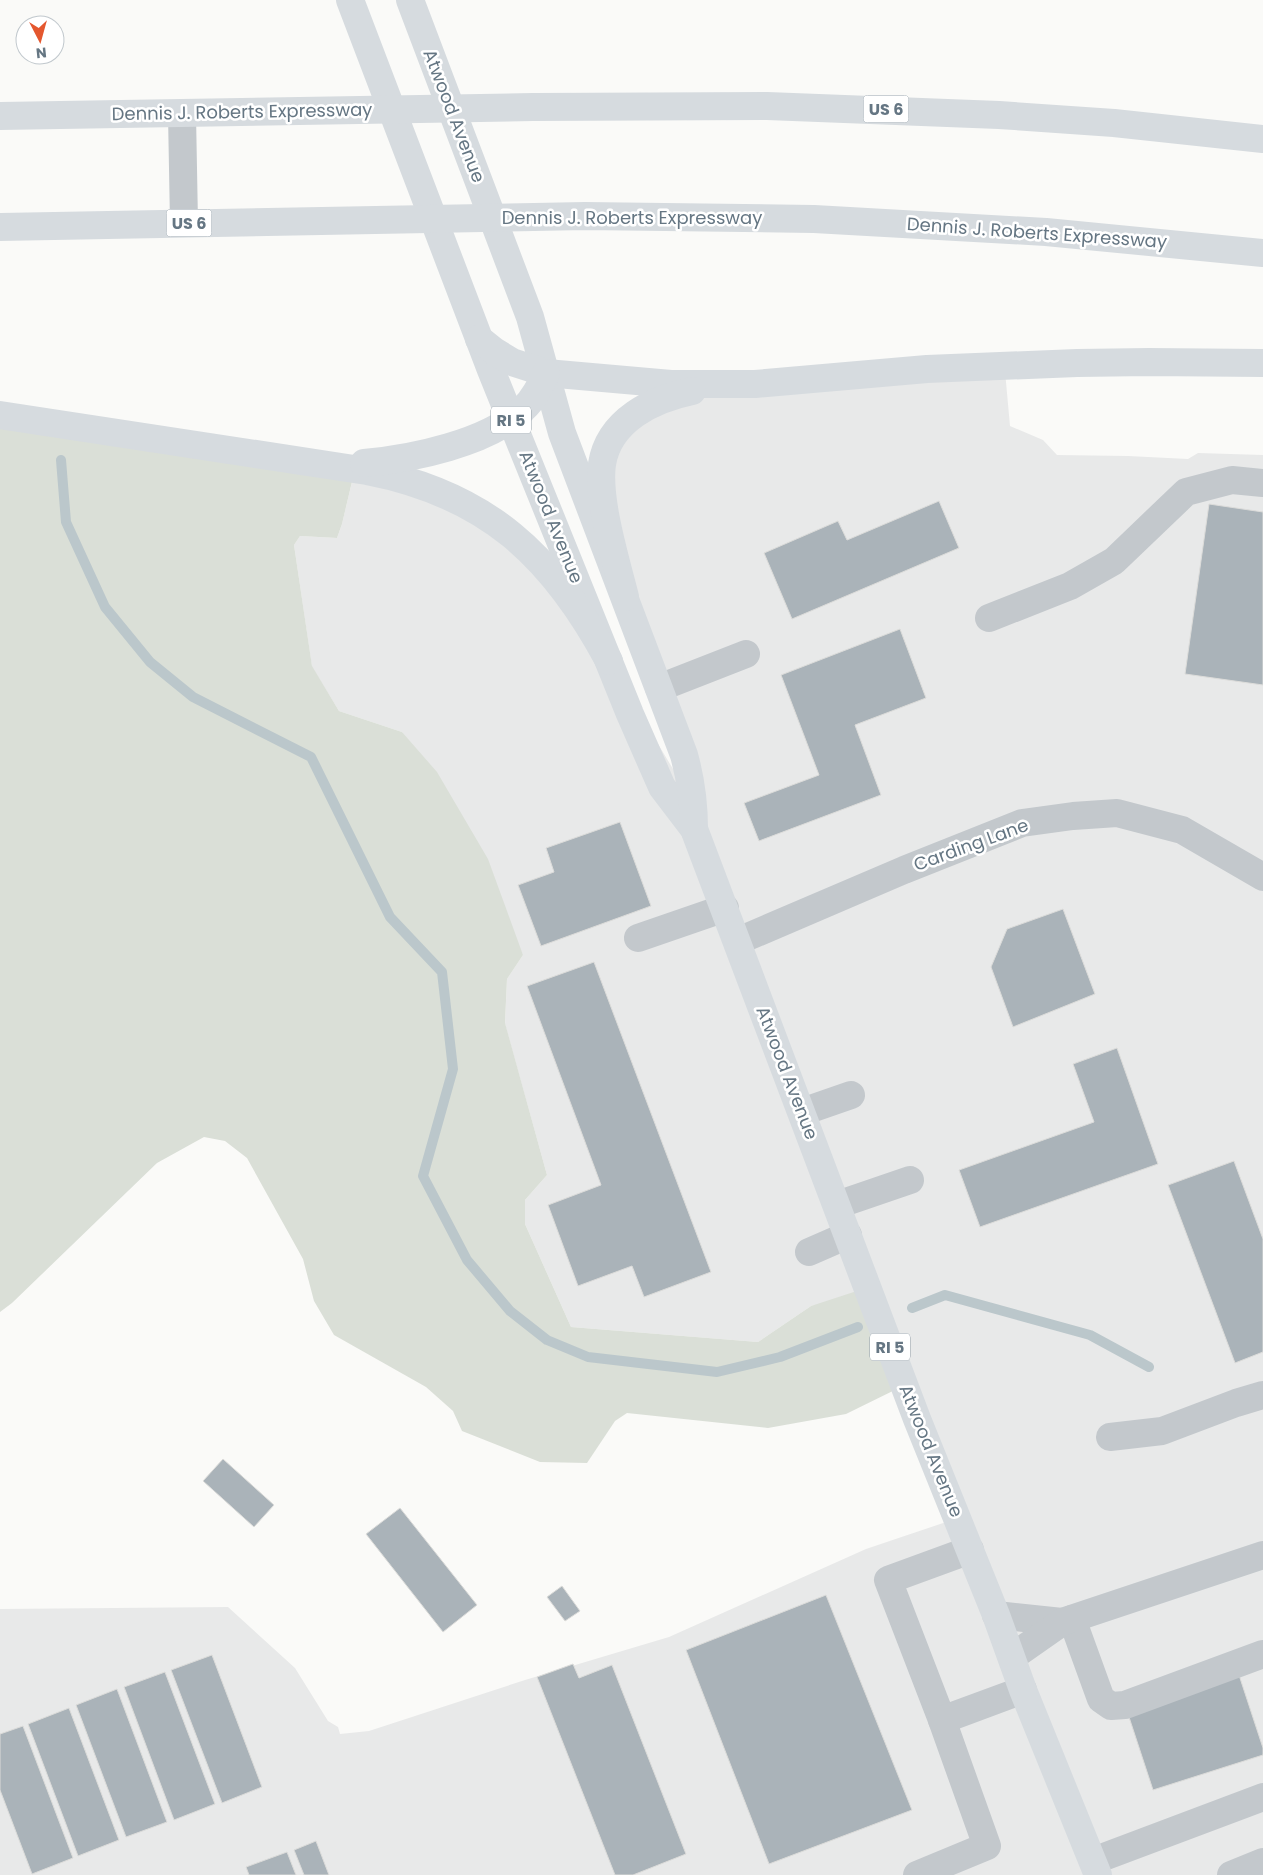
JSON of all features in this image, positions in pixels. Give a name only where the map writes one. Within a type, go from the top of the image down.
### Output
[{"type":"main road","name":"Atwood Avenue","points":[[350,0],[479,339],[609,661],[662,786],[694,829],[738,941],[917,1419],[1095,1868]]},
{"type":"main road","name":"Atwood Avenue","points":[[410,0],[530,317],[562,434],[684,755],[691,779],[694,799],[694,829]]},
{"type":"main road","name":"Dennis J. Roberts Expressway","points":[[0,116],[767,106],[892,110],[1114,123],[1263,139]]},
{"type":"main road","name":"Dennis J. Roberts Expressway","points":[[0,227],[548,217],[710,216],[920,223],[1065,233],[1263,253]]},
{"type":"main road","points":[[479,339],[512,362],[546,373],[653,383],[702,385],[755,384]]},
{"type":"main road","points":[[625,597],[606,512],[602,487],[602,465],[604,455],[612,438],[628,419],[663,399],[696,390],[890,372],[1001,366],[1149,362],[1263,364]]},
{"type":"main road","points":[[286,458],[339,463],[393,459],[417,455],[453,445],[511,419],[532,399],[546,373]]},
{"type":"main road","points":[[0,415],[394,476],[443,493],[487,517],[520,542],[558,581],[590,626],[609,661]]},
{"type":"street","points":[[182,114],[184,223]]},
{"type":"street","points":[[989,618],[1070,586],[1114,561],[1186,492],[1232,480],[1263,483]]},
{"type":"street","points":[[659,688],[746,654]]},
{"type":"street","name":"Carding Lane","points":[[738,941],[904,870],[1022,823],[1069,808],[1117,813],[1182,830],[1263,877]]},
{"type":"street","points":[[638,938],[725,908]]},
{"type":"street","points":[[802,1112],[850,1095]]},
{"type":"street","points":[[837,1206],[910,1180]]},
{"type":"street","points":[[809,1252],[848,1235]]},
{"type":"street","points":[[1110,1437],[1162,1431],[1236,1403],[1263,1396]]},
{"type":"street","points":[[917,1875],[987,1846],[942,1720],[888,1580],[970,1550]]},
{"type":"street","points":[[1012,1657],[1067,1620],[1263,1555]]},
{"type":"street","points":[[996,1615],[1067,1620]]},
{"type":"street","points":[[1067,1620],[1101,1699],[1111,1706],[1124,1705],[1263,1654]]},
{"type":"street","points":[[942,1720],[1023,1690]]},
{"type":"street","points":[[1095,1868],[1263,1797]]},
{"type":"street","points":[[1231,1875],[1263,1862]]},
{"type":"shaded area","points":[[1004,360],[1010,426],[1043,440],[1057,455],[1188,459],[1198,453],[1263,455],[1263,1875],[0,1875],[0,1609],[228,1607],[295,1668],[328,1721],[338,1727],[340,1734],[369,1731],[525,1680],[669,1637],[866,1549],[958,1518],[874,1295],[811,1306],[758,1342],[571,1327],[525,1224],[525,1200],[547,1175],[505,1024],[507,979],[523,955],[402,732],[339,711],[312,667],[294,545],[300,536],[337,538],[356,465],[511,532],[655,739],[685,789],[596,493],[644,400]]},
{"type":"shaded area","points":[[0,422],[355,469],[337,538],[300,536],[294,545],[312,666],[339,711],[402,732],[437,772],[488,859],[523,955],[507,979],[505,1023],[547,1175],[525,1200],[525,1224],[571,1327],[758,1342],[811,1306],[866,1288],[907,1384],[846,1414],[768,1428],[627,1413],[615,1421],[587,1463],[540,1462],[462,1431],[453,1411],[426,1387],[334,1335],[314,1301],[303,1259],[247,1158],[225,1141],[204,1137],[157,1163],[12,1303],[0,1312]]},
{"type":"building","points":[[939,501],[959,548],[792,619],[764,553],[838,521],[847,540]]},
{"type":"building","points":[[1209,504],[1263,512],[1263,685],[1185,674]]},
{"type":"building","points":[[900,629],[926,698],[855,725],[881,795],[759,841],[744,803],[819,775],[781,675]]},
{"type":"building","points":[[620,822],[651,906],[541,946],[518,885],[554,872],[546,848]]},
{"type":"building","points":[[1063,909],[1095,994],[1013,1027],[991,967],[1007,929]]},
{"type":"building","points":[[594,962],[711,1272],[644,1297],[632,1266],[578,1286],[548,1205],[601,1185],[527,986]]},
{"type":"building","points":[[1117,1048],[1158,1164],[980,1227],[959,1170],[1094,1122],[1073,1064]]},
{"type":"building","points":[[1234,1161],[1263,1239],[1263,1352],[1235,1363],[1168,1185]]},
{"type":"building","points":[[223,1459],[274,1505],[254,1527],[203,1481]]},
{"type":"building","points":[[400,1508],[477,1605],[443,1632],[366,1534]]},
{"type":"building","points":[[562,1586],[580,1611],[565,1621],[547,1597]]},
{"type":"building","points":[[826,1595],[912,1810],[769,1864],[686,1650]]},
{"type":"building","points":[[212,1655],[262,1787],[222,1803],[171,1670]]},
{"type":"building","points":[[573,1664],[579,1678],[612,1665],[686,1854],[633,1875],[615,1875],[537,1677]]},
{"type":"building","points":[[165,1672],[215,1804],[174,1820],[124,1687]]},
{"type":"building","points":[[1239,1675],[1263,1748],[1263,1755],[1153,1790],[1127,1711]]},
{"type":"building","points":[[117,1689],[167,1822],[126,1837],[76,1705]]},
{"type":"building","points":[[69,1708],[119,1840],[78,1856],[28,1724]]},
{"type":"building","points":[[23,1726],[73,1858],[32,1874],[0,1790],[0,1734]]},
{"type":"building","points":[[316,1841],[329,1875],[304,1875],[294,1850]]},
{"type":"building","points":[[287,1852],[296,1875],[249,1875],[246,1867]]},
{"type":"waterway","points":[[61,460],[66,522],[105,607],[150,662],[193,697],[311,757],[390,917],[442,972],[453,1069],[423,1176],[467,1260],[510,1311],[547,1340],[588,1357],[717,1372],[780,1357],[858,1327]]},
{"type":"waterway","points":[[912,1308],[945,1295],[1090,1335],[1149,1367]]}]
